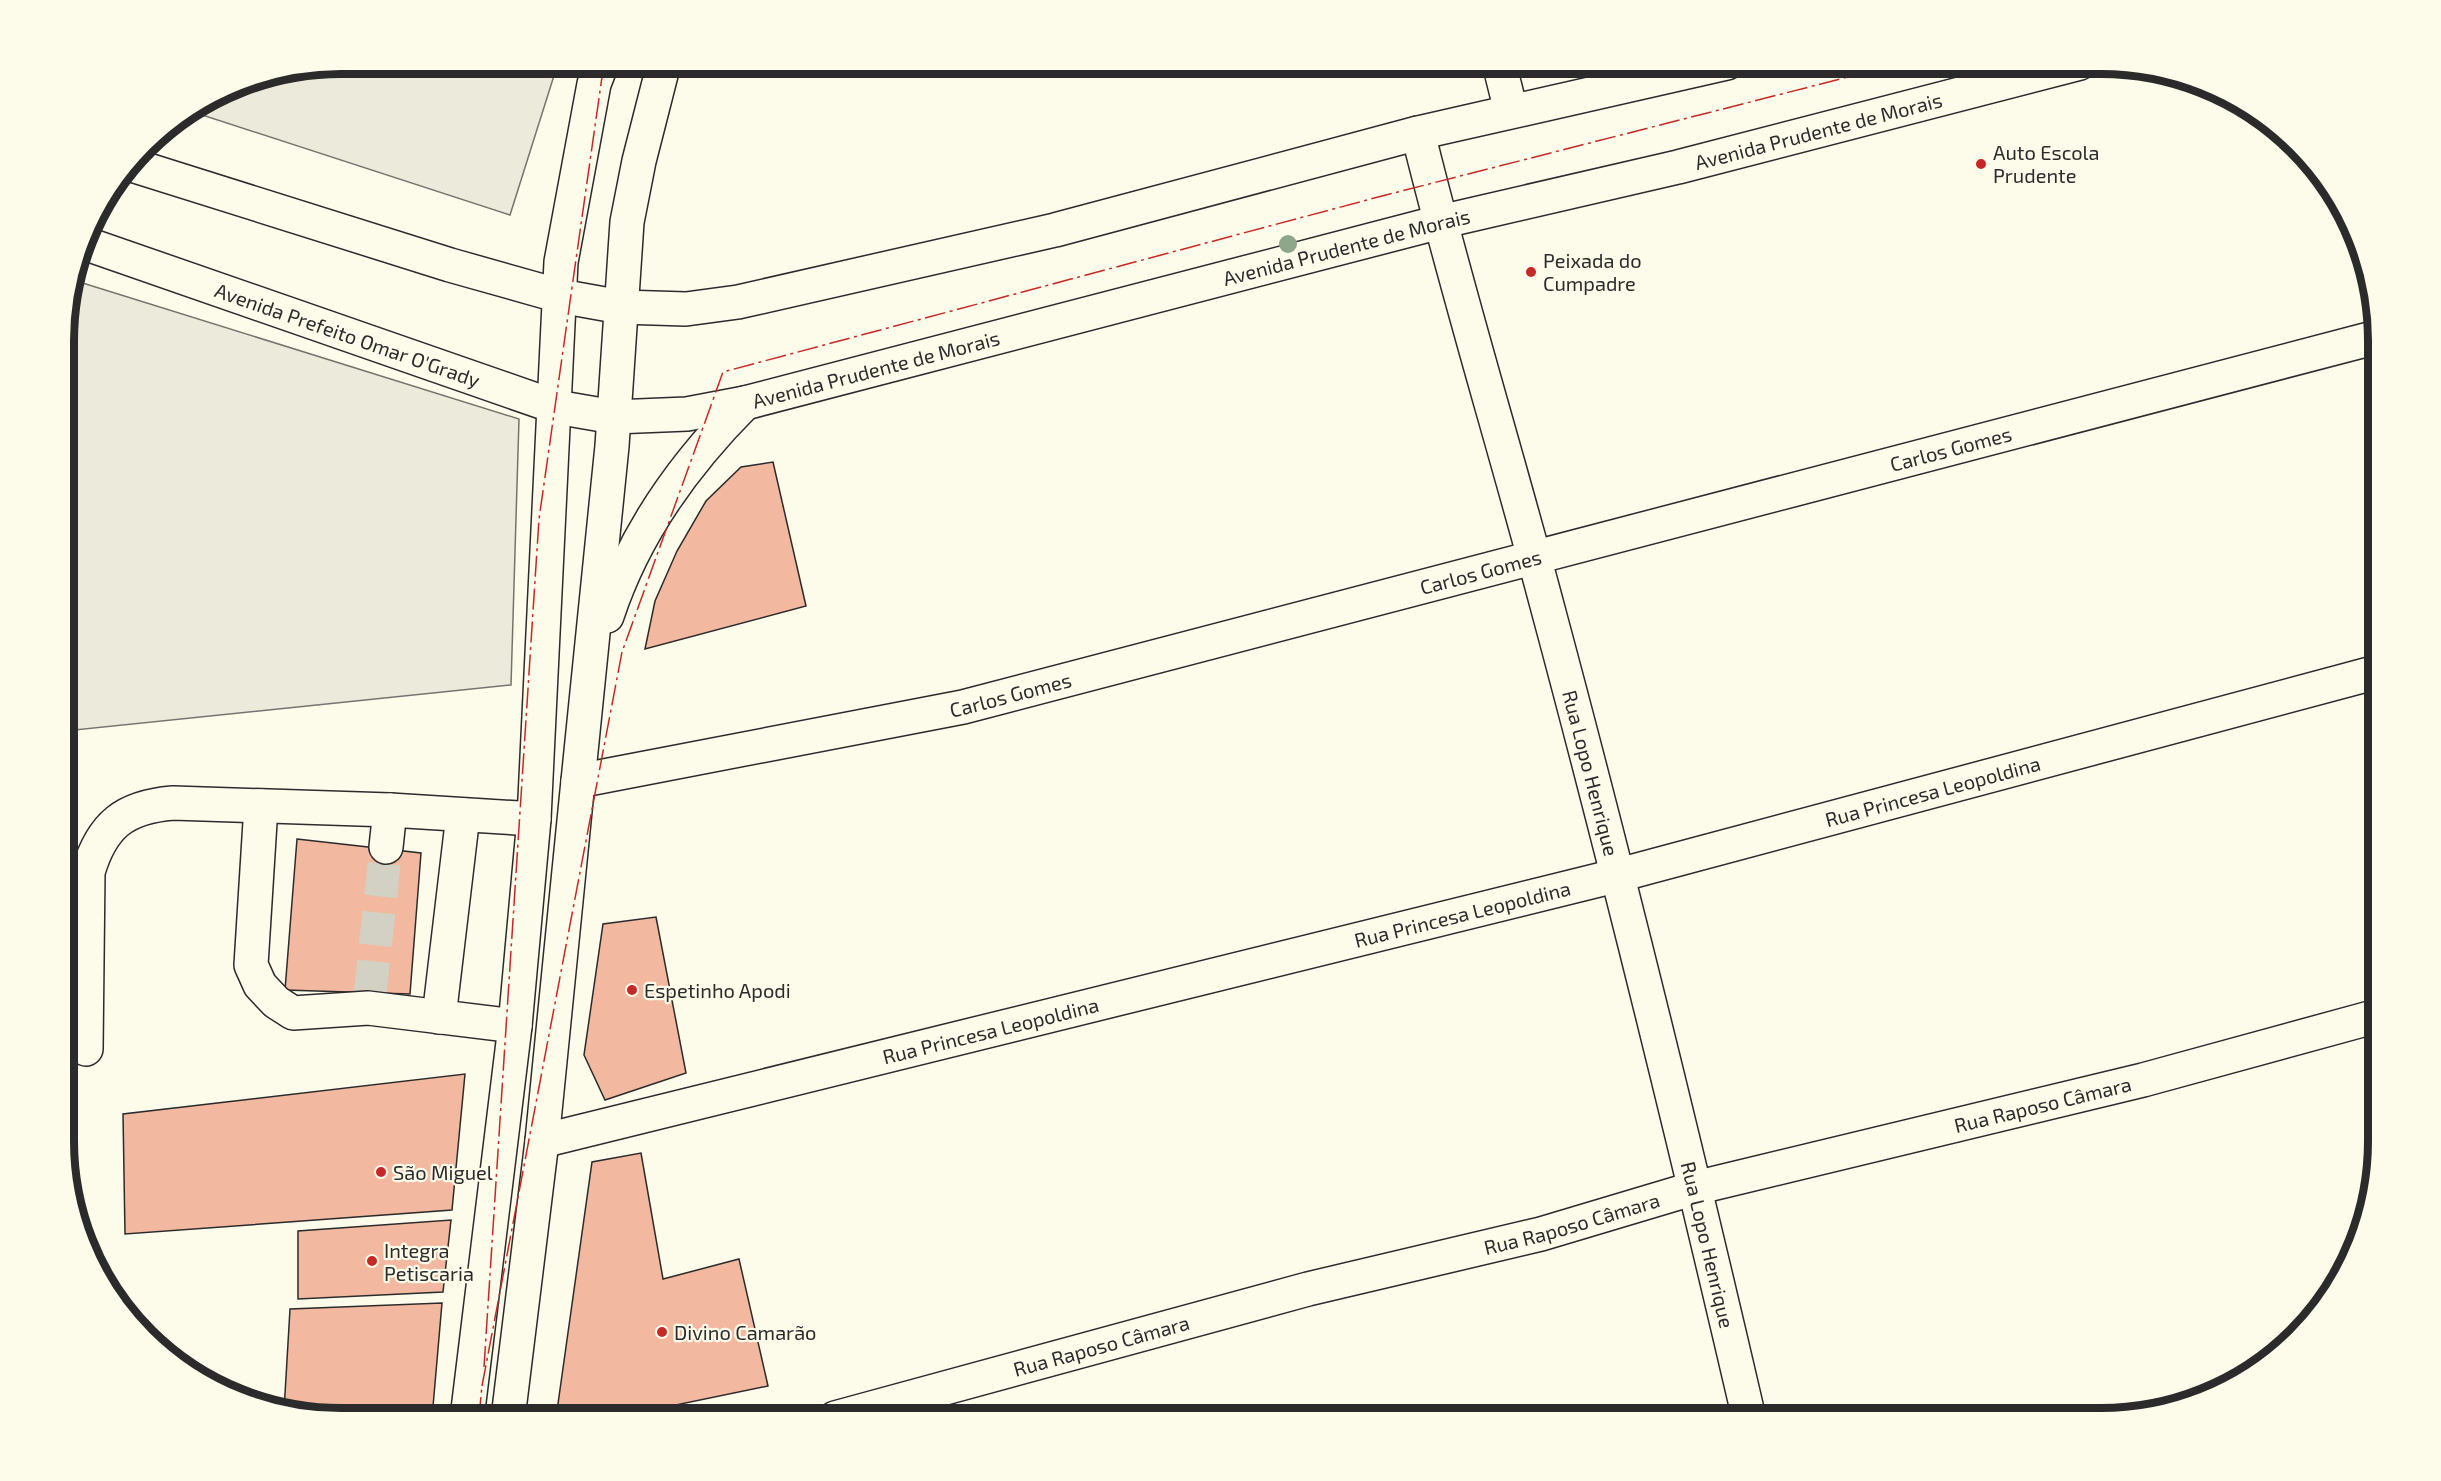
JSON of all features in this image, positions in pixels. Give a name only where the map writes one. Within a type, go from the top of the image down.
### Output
[{"type":"main road","points":[[468,1408],[515,1026],[534,819],[556,407],[561,262],[594,84],[598,74]]},
{"type":"main road","points":[[509,1408],[542,1141],[578,782],[614,417],[629,212],[639,160],[661,74]]},
{"type":"main road","points":[[1502,74],[1511,111]]},
{"type":"main road","points":[[138,167],[450,265],[560,296],[621,307],[686,309],[738,302],[1055,230],[1418,133],[1678,74]]},
{"type":"main road","name":"Avenida Prudente de Morais","points":[[614,417],[687,414],[746,403],[1440,222],[1678,167],[2037,74]]},
{"type":"main road","name":"Rua Lopo Henrique","points":[[1418,133],[1440,222],[1534,558],[1619,875],[1747,1408]]},
{"type":"main road","name":"Avenida Prefeito Omar O'Grady","points":[[91,246],[556,407],[614,417]]},
{"type":"main road","name":"Carlos Gomes","points":[[578,782],[963,707],[2368,339]]},
{"type":"main road","points":[[588,672],[618,580],[645,529],[678,478],[712,436],[746,403]]},
{"type":"main road","name":"Rua Princesa Leopoldina","points":[[542,1141],[1619,875],[2368,674]]},
{"type":"main road","points":[[86,1049],[88,872],[95,847],[111,826],[131,812],[151,805],[173,803],[390,810],[534,819]]},
{"type":"main road","points":[[261,806],[251,965],[260,985],[276,1002],[293,1012],[369,1001],[439,1017],[515,1026]]},
{"type":"main road","points":[[386,847],[390,810]]},
{"type":"main road","points":[[439,1017],[463,815]]},
{"type":"main road","name":"Rua Raposo Câmara","points":[[873,1408],[1308,1289],[1541,1234],[1695,1188],[2143,1080],[2368,1018]]},
{"type":"shaded area","points":[[323,74],[555,74],[510,215],[199,114],[238,94],[271,83],[305,76]]},
{"type":"shaded area","points":[[80,282],[519,419],[511,685],[74,730],[74,323]]},
{"type":"building","points":[[773,462],[806,606],[645,649],[655,601],[677,551],[706,501],[741,467]]},
{"type":"building","points":[[297,839],[421,853],[410,994],[285,990]]},
{"type":"building","name":"Espetinho Apodi","points":[[656,917],[686,1073],[605,1100],[584,1055],[603,924]]},
{"type":"building","points":[[465,1074],[452,1210],[125,1234],[123,1114]]},
{"type":"building","name":"Divino Camarão","points":[[641,1153],[663,1279],[739,1259],[768,1386],[661,1408],[557,1408],[592,1162]]},
{"type":"building","name":"Integra Petiscaria","points":[[451,1220],[443,1292],[298,1299],[298,1231]]},
{"type":"building","points":[[442,1303],[433,1408],[340,1408],[285,1401],[290,1309]]},
{"type":"tunnel","points":[[370,994],[386,847]]},
{"type":"power","points":[[484,1367],[539,519],[602,74]]},
{"type":"power","points":[[482,1386],[622,652],[723,372],[1382,196],[1860,74]]},
{"type":"power","points":[[480,1408],[482,1385]]},
{"type":"place","name":"Auto Escola Prudente","points":[[1981,164]]},
{"type":"place","name":"Peixada do Cumpadre","points":[[1531,272]]},
{"type":"place","name":"Espetinho Apodi","points":[[632,990]]},
{"type":"place","name":"São Miguel","points":[[381,1172]]},
{"type":"place","name":"Integra Petiscaria","points":[[372,1261]]},
{"type":"place","name":"Divino Camarão","points":[[662,1332]]}]
